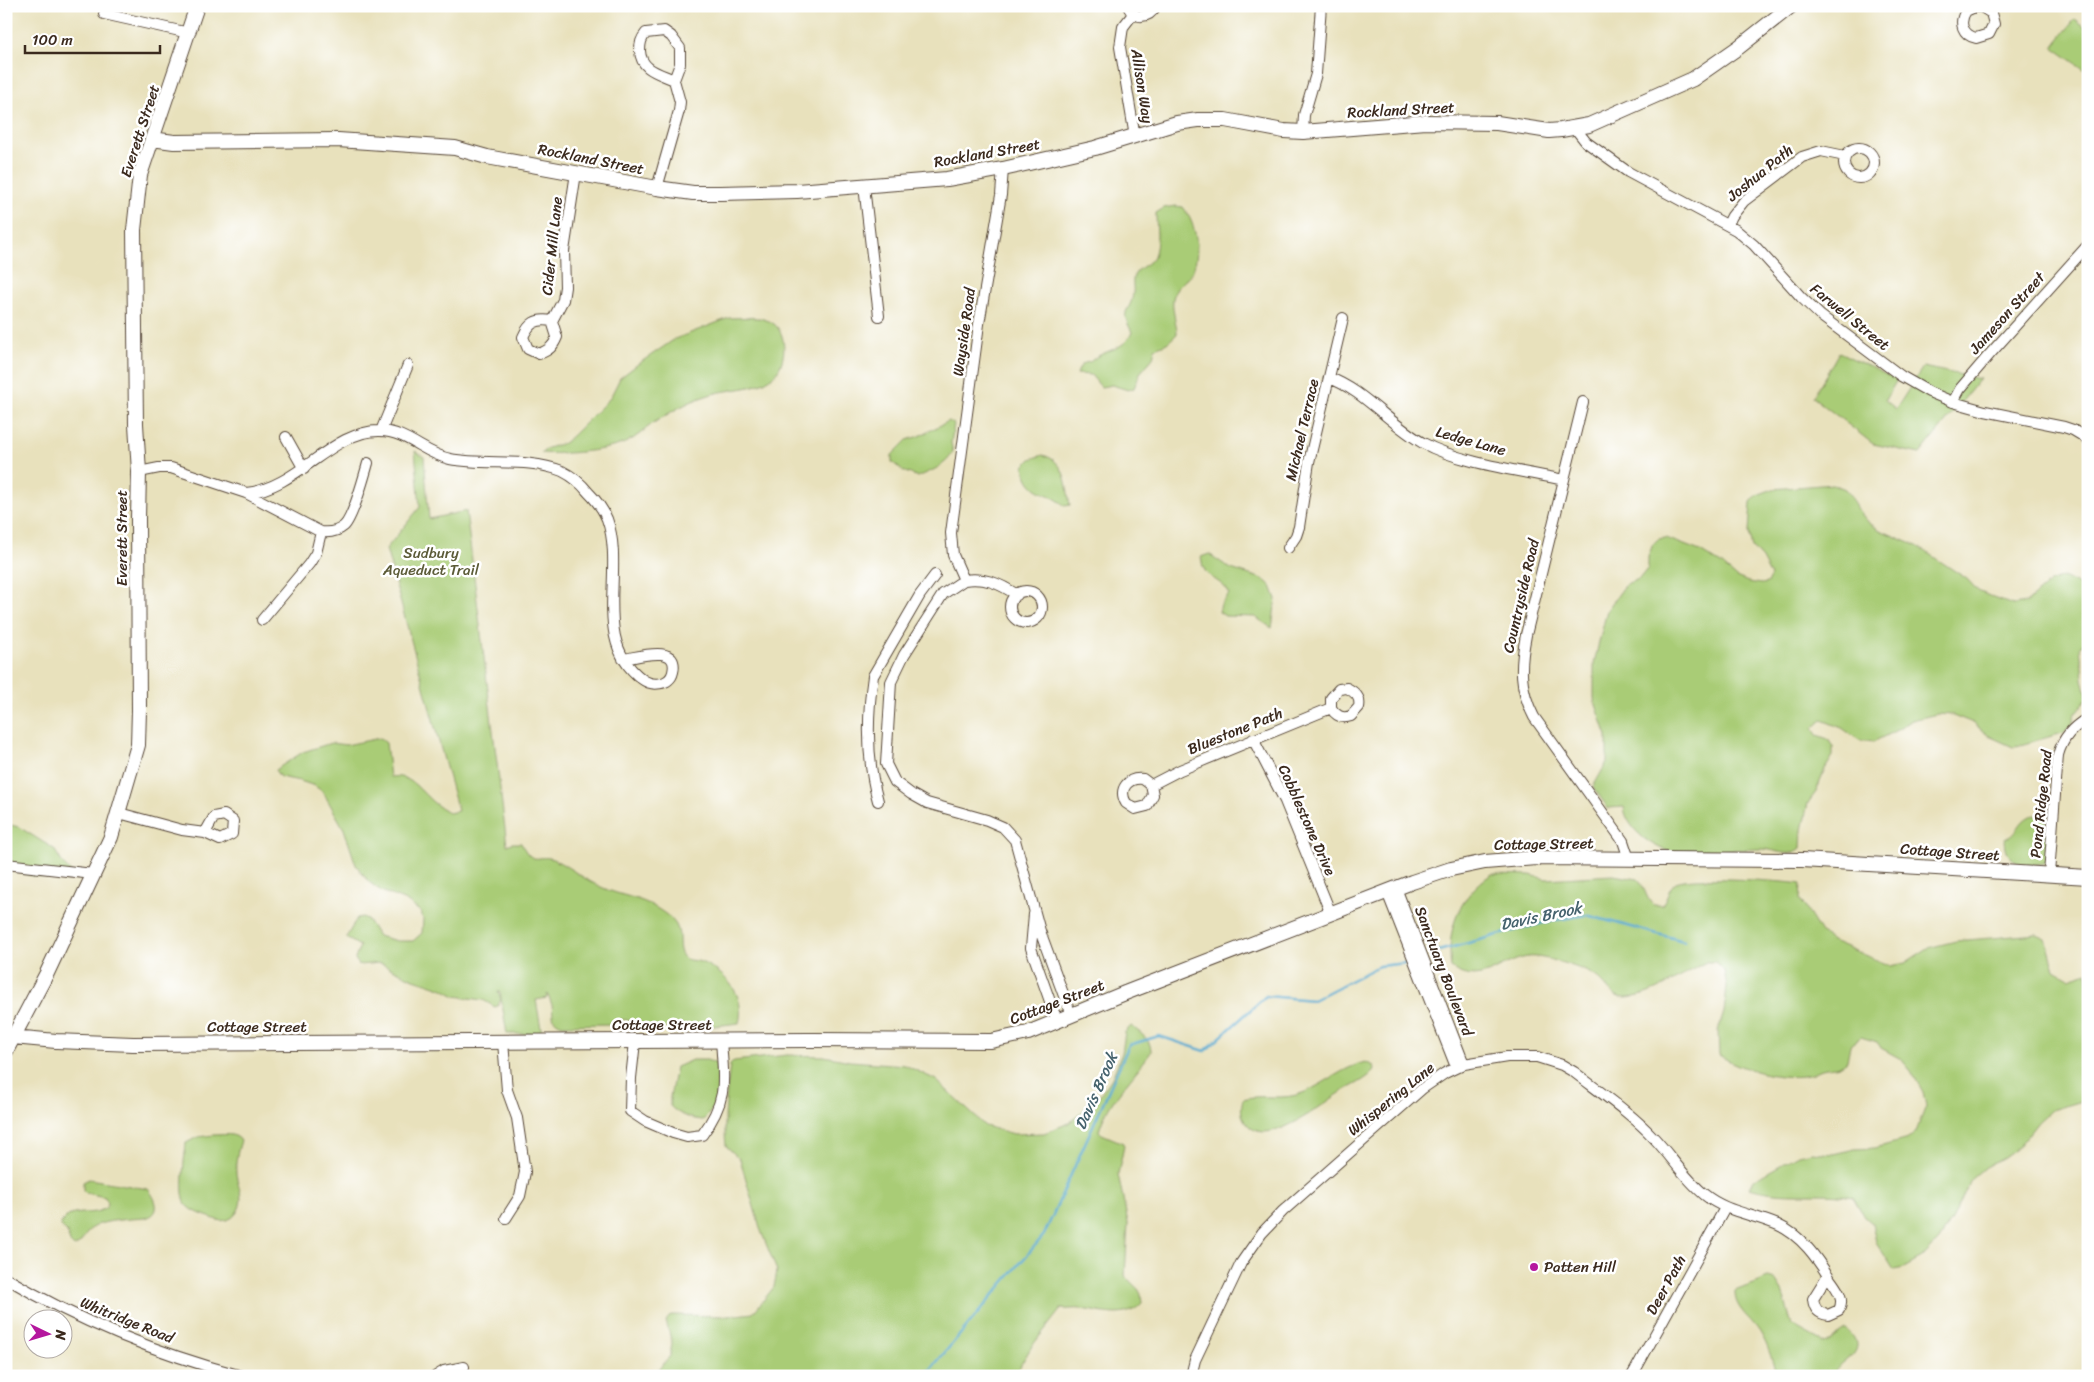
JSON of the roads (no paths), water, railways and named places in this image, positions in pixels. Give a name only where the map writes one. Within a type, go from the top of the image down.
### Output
[{"type":"street","name":"Everett Street","points":[[6,1050],[47,973],[111,837],[138,745],[139,472],[136,424],[134,230],[140,175],[189,33],[196,6]]},
{"type":"street","name":"Allison Way","points":[[1135,137],[1120,47],[1130,10],[1140,16],[1148,15],[1156,6]]},
{"type":"street","points":[[1303,132],[1304,115],[1316,74],[1321,6]]},
{"type":"street","name":"Rockland Street","points":[[152,139],[174,142],[338,140],[425,145],[455,148],[487,157],[657,188],[693,193],[721,193],[797,191],[947,179],[1003,169],[1095,148],[1177,123],[1206,120],[1225,120],[1277,130],[1303,132],[1425,122],[1497,123],[1549,131],[1576,128],[1599,121],[1693,79],[1739,48],[1791,6]]},
{"type":"street","points":[[1978,6],[1991,13],[1994,21],[1991,32],[1982,38],[1972,37],[1965,32],[1962,23],[1964,9],[1978,6]]},
{"type":"street","points":[[104,14],[189,33]]},
{"type":"street","points":[[657,188],[680,111],[680,102],[674,80],[680,64],[680,48],[672,36],[664,31],[646,33],[640,40],[640,53],[643,64],[652,71],[674,80]]},
{"type":"street","name":"Farwell Street","points":[[1576,128],[1586,142],[1628,172],[1728,224],[1754,245],[1806,302],[1832,325],[1901,376],[1929,392],[1953,402],[1985,411],[2064,427],[2088,439]]},
{"type":"street","name":"Joshua Path","points":[[1728,224],[1744,201],[1802,157],[1821,151],[1845,156]]},
{"type":"street","name":"Wayside Road","points":[[964,580],[953,554],[951,533],[979,324],[1001,195],[1003,169]]},
{"type":"street","name":"Cider Mill Lane","points":[[552,321],[563,300],[565,287],[564,251],[576,173]]},
{"type":"street","points":[[864,186],[879,316]]},
{"type":"street","name":"Jameson Street","points":[[1953,402],[1960,390],[1990,354],[2088,245]]},
{"type":"street","name":"Michael Terrace","points":[[1288,548],[1296,536],[1299,527],[1308,462],[1343,318]]},
{"type":"street","points":[[381,431],[408,365]]},
{"type":"street","name":"Ledge Lane","points":[[1329,378],[1343,384],[1413,437],[1435,448],[1467,458],[1564,480]]},
{"type":"street","name":"Countryside Road","points":[[1583,402],[1526,635],[1522,660],[1522,684],[1524,696],[1534,716],[1624,841],[1628,859]]},
{"type":"street","points":[[246,493],[258,492],[273,486],[304,469],[336,445],[360,434],[381,431],[412,440],[430,452],[449,459],[545,466],[563,472],[579,481],[598,502],[608,520],[613,550],[612,625],[623,659],[634,674],[646,682],[663,683],[670,678],[674,671],[672,661],[656,652],[623,659]]},
{"type":"street","points":[[286,437],[304,469]]},
{"type":"street","points":[[139,472],[158,468],[171,468],[246,493],[321,532],[337,531],[345,525],[353,509],[368,463]]},
{"type":"street","points":[[262,620],[316,554],[321,532]]},
{"type":"street","points":[[878,801],[870,765],[870,723],[874,676],[909,614],[935,575]]},
{"type":"street","points":[[1016,595],[1003,586],[989,580],[964,580],[943,594],[904,655],[890,682],[886,764],[895,782],[927,803],[984,819],[1003,827],[1015,840],[1040,931],[1071,1015]]},
{"type":"street","points":[[909,614],[924,624]]},
{"type":"street","points":[[874,676],[890,682]]},
{"type":"street","name":"Bluestone Path","points":[[1151,785],[1180,770],[1331,708]]},
{"type":"street","name":"Pond Ridge Road","points":[[2049,874],[2058,755],[2061,746],[2072,730],[2088,718]]},
{"type":"street","name":"Cobblestone Drive","points":[[1254,740],[1285,801],[1331,914]]},
{"type":"street","points":[[872,776],[890,772]]},
{"type":"street","points":[[119,813],[182,830],[205,833]]},
{"type":"street","name":"Cottage Street","points":[[13,1037],[133,1044],[991,1041],[1016,1037],[1392,890],[1451,870],[1501,860],[1811,860],[2088,877]]},
{"type":"street","points":[[6,864],[93,874]]},
{"type":"street","name":"Sanctuary Boulevard","points":[[1392,890],[1460,1066]]},
{"type":"street","points":[[1034,910],[1031,948],[1057,1021]]},
{"type":"street","points":[[635,1042],[630,1111],[645,1122],[687,1137],[702,1135],[714,1117],[724,1091],[721,1041]]},
{"type":"street","points":[[503,1042],[508,1090],[517,1118],[525,1172],[520,1196],[506,1218]]},
{"type":"street","name":"Whispering Lane","points":[[1191,1376],[1195,1360],[1241,1262],[1271,1222],[1423,1088],[1460,1066],[1492,1058],[1537,1057],[1562,1065],[1636,1121],[1654,1138],[1694,1185],[1714,1202],[1725,1208],[1770,1222],[1789,1231],[1813,1254],[1828,1275]]},
{"type":"street","name":"Deer Path","points":[[1632,1376],[1725,1208]]},
{"type":"street","name":"Whitridge Road","points":[[6,1278],[78,1317],[152,1348],[242,1376]]},
{"type":"street","points":[[436,1376],[444,1371],[464,1367]]},
{"type":"waterway","name":"Davis Brook","points":[[1431,953],[1550,921],[1586,915],[1684,941]]},
{"type":"waterway","name":"Davis Brook","points":[[925,1376],[1044,1235],[1129,1045],[1159,1036],[1205,1051],[1266,996],[1313,1000],[1379,966],[1406,963]]},
{"type":"place","name":"Patten Hill","points":[[1534,1267]]},
{"type":"park label","name":"Sudbury Aqueduct Trail","points":[[431,562]]}]
